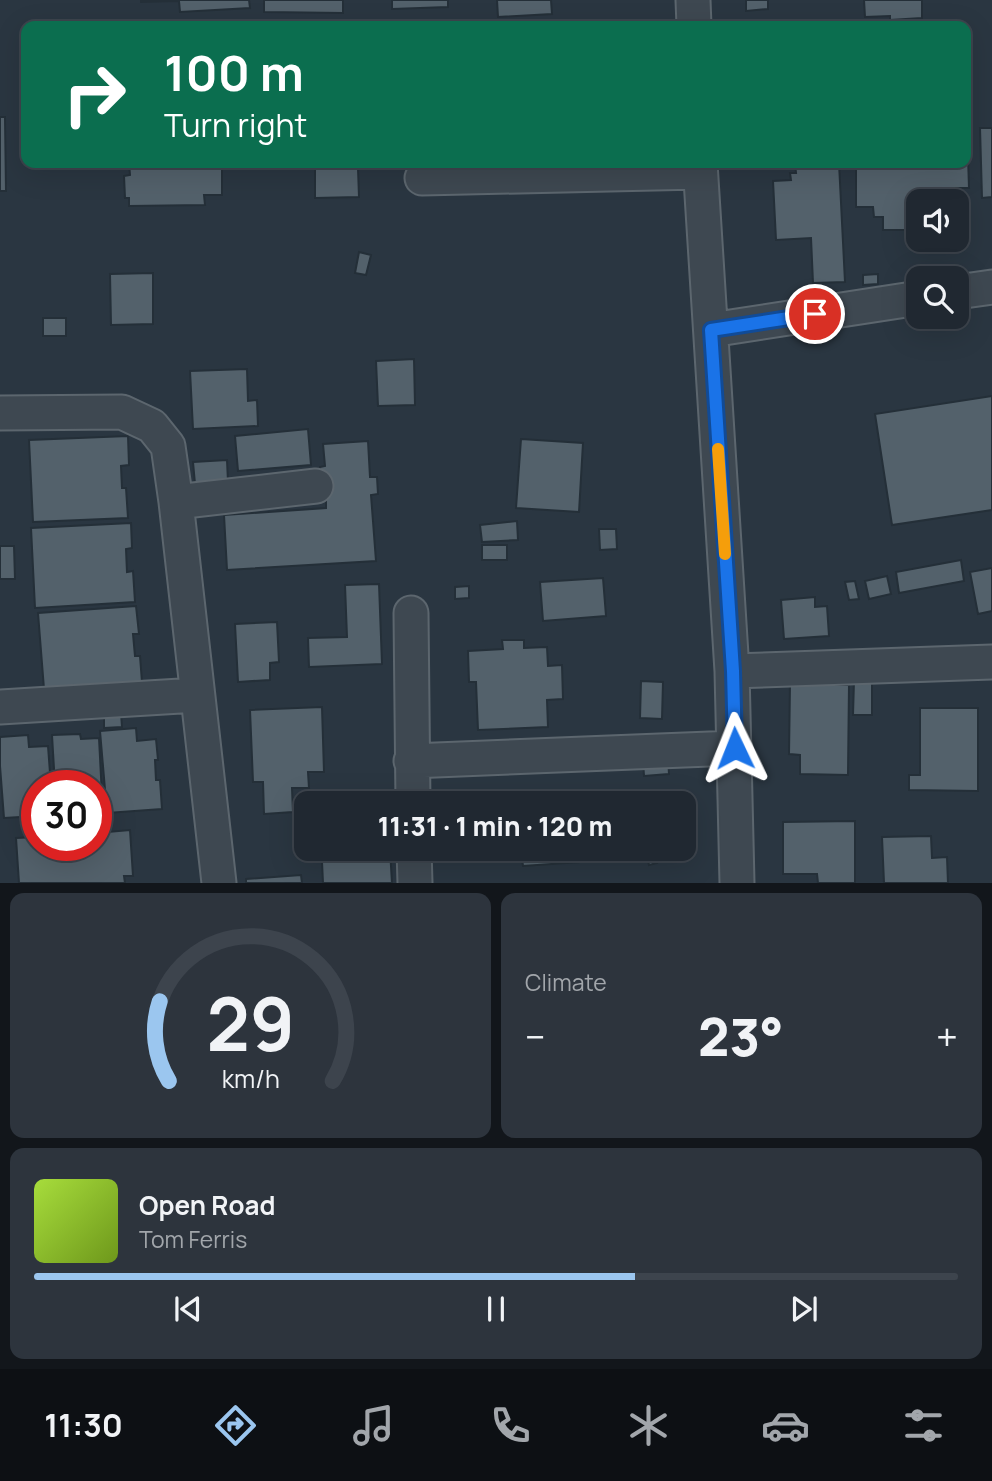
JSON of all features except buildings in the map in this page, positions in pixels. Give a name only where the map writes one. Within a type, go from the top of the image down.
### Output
[{"type":"street","points":[[693,0],[694,21]]},
{"type":"street","points":[[422,178],[675,168]]},
{"type":"street","points":[[700,168],[733,671],[737,883]]},
{"type":"street","points":[[969,290],[992,287]]},
{"type":"street","points":[[711,330],[906,300]]},
{"type":"street","points":[[0,413],[121,412],[152,426],[168,446],[219,883]]},
{"type":"street","points":[[176,502],[316,486]]},
{"type":"street","points":[[411,613],[412,791]]},
{"type":"street","points":[[733,671],[992,662]]},
{"type":"street","points":[[0,708],[197,695]]},
{"type":"street","points":[[411,761],[735,748]]},
{"type":"street","points":[[414,861],[415,883]]},
{"type":"slow traffic","points":[[718,449],[725,554]]},
{"type":"route","points":[[735,748],[733,671],[711,330],[815,314]]}]
